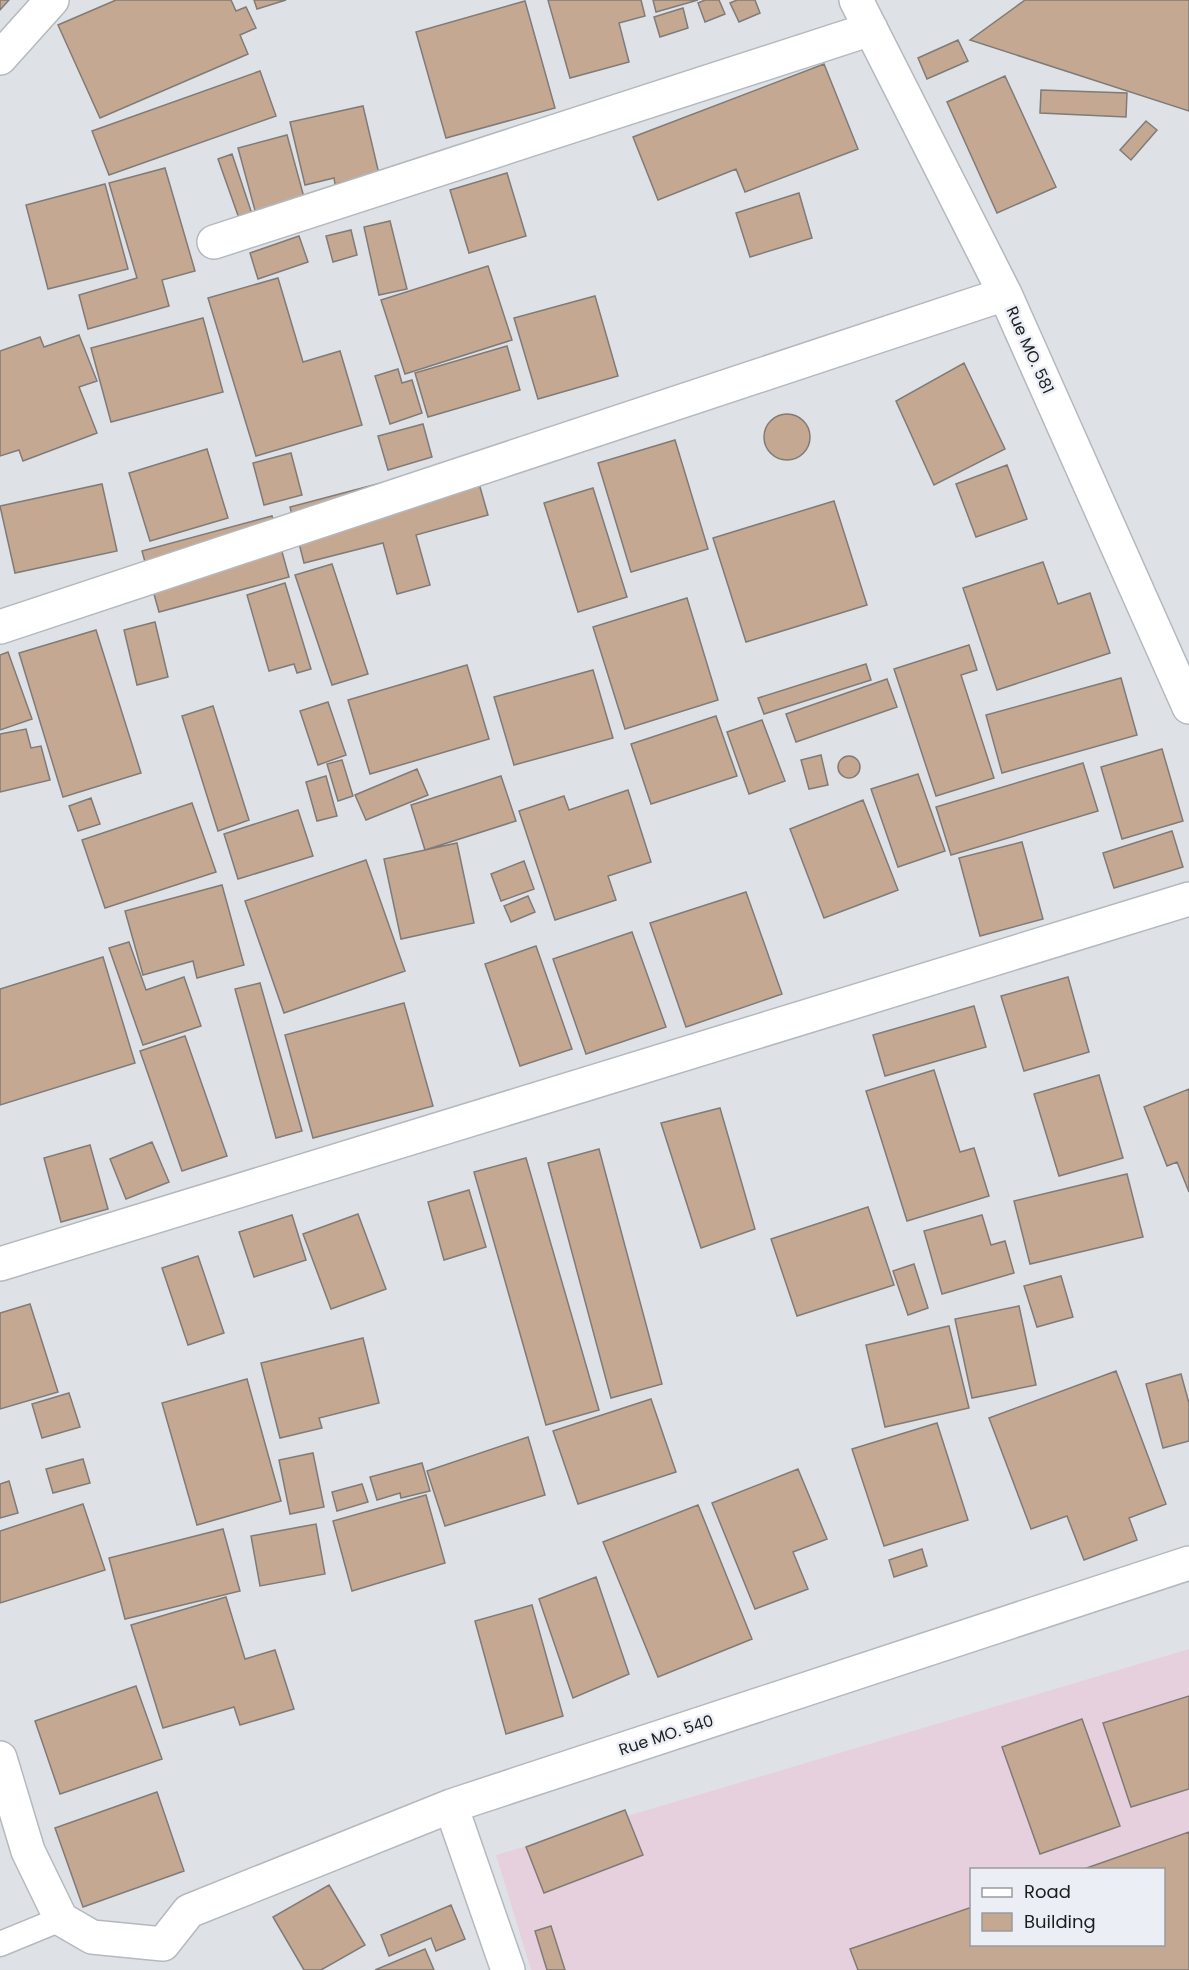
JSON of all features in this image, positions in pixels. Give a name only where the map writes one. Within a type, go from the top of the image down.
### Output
[{"type":"street","points":[[0,58],[52,0]]},
{"type":"street","name":"Rue MO. 581","points":[[856,0],[1005,294],[1189,707]]},
{"type":"street","points":[[214,242],[871,29]]},
{"type":"street","points":[[0,627],[1005,294]]},
{"type":"street","points":[[0,1264],[1189,898]]},
{"type":"street","name":"Rue MO. 540","points":[[162,1957],[189,1911],[451,1806],[1189,1563]]},
{"type":"street","points":[[0,1758],[28,1851],[61,1918],[92,1937],[162,1957]]},
{"type":"street","points":[[451,1806],[508,1970]]},
{"type":"lane","points":[[0,1944],[61,1918]]},
{"type":"shaded area","points":[[1189,1649],[1189,1970],[531,1970],[496,1855]]},
{"type":"building","points":[[0,0],[9,0],[0,10]]},
{"type":"building","points":[[116,0],[231,0],[236,11],[246,7],[256,28],[240,35],[248,54],[100,118],[58,25]]},
{"type":"building","points":[[254,0],[286,0],[257,9]]},
{"type":"building","points":[[548,0],[641,0],[645,16],[619,23],[629,62],[570,78]]},
{"type":"building","points":[[653,0],[698,0],[656,12]]},
{"type":"building","points":[[705,0],[719,0],[725,14],[705,22],[698,3]]},
{"type":"building","points":[[737,0],[755,0],[760,13],[739,22],[730,3]]},
{"type":"building","points":[[1025,0],[1189,0],[1189,111],[970,40]]},
{"type":"building","points":[[525,1],[555,108],[446,138],[416,32]]},
{"type":"building","points":[[683,8],[688,28],[660,37],[654,17]]},
{"type":"building","points":[[958,40],[968,61],[927,79],[918,58]]},
{"type":"building","points":[[824,64],[858,149],[745,192],[736,169],[658,200],[633,137]]},
{"type":"building","points":[[260,71],[276,116],[109,175],[92,131]]},
{"type":"building","points":[[1005,76],[1056,187],[997,213],[947,102]]},
{"type":"building","points":[[1041,90],[1127,93],[1126,117],[1040,113]]},
{"type":"building","points":[[363,106],[379,174],[335,184],[334,178],[305,185],[290,122]]},
{"type":"building","points":[[1146,121],[1157,130],[1131,160],[1120,150]]},
{"type":"building","points":[[287,135],[305,201],[256,214],[238,148]]},
{"type":"building","points":[[232,154],[253,217],[240,221],[218,159]]},
{"type":"building","points":[[165,168],[195,271],[162,280],[169,306],[88,329],[79,295],[137,278],[109,183]]},
{"type":"building","points":[[507,173],[526,236],[469,253],[450,190]]},
{"type":"building","points":[[105,184],[128,269],[48,289],[26,205]]},
{"type":"building","points":[[799,193],[812,238],[750,257],[736,213]]},
{"type":"building","points":[[390,221],[407,289],[379,295],[364,227]]},
{"type":"building","points":[[351,230],[357,255],[333,262],[326,236]]},
{"type":"building","points":[[299,236],[308,262],[258,279],[250,253]]},
{"type":"building","points":[[488,266],[512,340],[405,374],[381,300]]},
{"type":"building","points":[[278,278],[303,362],[340,351],[362,425],[256,456],[208,298]]},
{"type":"building","points":[[595,296],[618,376],[538,399],[514,318]]},
{"type":"building","points":[[203,318],[223,392],[111,422],[91,348]]},
{"type":"building","points":[[79,335],[97,381],[79,387],[97,433],[23,461],[19,450],[0,456],[0,351],[40,337],[44,347]]},
{"type":"building","points":[[507,346],[520,390],[428,417],[415,373]]},
{"type":"building","points":[[964,363],[1005,449],[934,485],[896,401]]},
{"type":"building","points":[[398,369],[402,383],[412,380],[422,413],[390,424],[375,376]]},
{"type":"building","points":[[787,414],[803,421],[810,437],[803,453],[787,460],[771,453],[764,437],[771,421]]},
{"type":"building","points":[[423,424],[432,457],[388,470],[378,436]]},
{"type":"building","points":[[675,440],[708,549],[631,572],[598,463]]},
{"type":"building","points":[[207,449],[228,518],[150,541],[129,473]]},
{"type":"building","points":[[291,453],[302,495],[264,505],[253,463]]},
{"type":"building","points":[[472,459],[488,515],[416,535],[430,585],[397,594],[383,543],[304,563],[290,507]]},
{"type":"building","points":[[1007,465],[1027,519],[976,537],[956,484]]},
{"type":"building","points":[[102,484],[117,551],[15,573],[0,506]]},
{"type":"building","points":[[593,488],[627,597],[578,612],[544,503]]},
{"type":"building","points":[[834,501],[867,605],[746,642],[713,538]]},
{"type":"building","points":[[272,516],[289,577],[159,612],[142,551]]},
{"type":"building","points":[[1043,562],[1058,604],[1090,593],[1110,653],[997,690],[963,588]]},
{"type":"building","points":[[332,564],[368,674],[332,685],[295,575]]},
{"type":"building","points":[[285,583],[311,669],[297,673],[294,664],[269,671],[247,595]]},
{"type":"building","points":[[687,598],[718,700],[625,729],[593,627]]},
{"type":"building","points":[[155,622],[168,677],[137,685],[124,630]]},
{"type":"building","points":[[96,630],[141,773],[63,797],[19,653]]},
{"type":"building","points":[[969,645],[977,670],[961,675],[994,778],[936,796],[894,669]]},
{"type":"building","points":[[8,652],[32,719],[0,730],[0,655]]},
{"type":"building","points":[[866,664],[871,680],[764,714],[758,698]]},
{"type":"building","points":[[467,665],[489,739],[370,774],[348,700]]},
{"type":"building","points":[[593,670],[613,738],[514,765],[494,697]]},
{"type":"building","points":[[1121,678],[1137,735],[1002,773],[986,715]]},
{"type":"building","points":[[887,679],[897,707],[796,742],[786,714]]},
{"type":"building","points":[[328,702],[346,755],[318,765],[300,711]]},
{"type":"building","points":[[213,706],[249,820],[218,831],[182,716]]},
{"type":"building","points":[[716,716],[737,776],[651,804],[631,744]]},
{"type":"building","points":[[762,720],[785,781],[749,794],[727,732]]},
{"type":"building","points":[[26,729],[31,748],[41,746],[50,780],[0,792],[0,734]]},
{"type":"building","points":[[1162,749],[1183,821],[1122,839],[1101,767]]},
{"type":"building","points":[[821,755],[828,785],[809,789],[801,760]]},
{"type":"building","points":[[849,756],[857,759],[860,767],[857,775],[849,778],[841,775],[838,767],[841,759]]},
{"type":"building","points":[[342,760],[353,796],[338,801],[327,764]]},
{"type":"building","points":[[1083,763],[1098,811],[951,855],[936,807]]},
{"type":"building","points":[[417,769],[428,795],[366,820],[355,795]]},
{"type":"building","points":[[918,774],[945,851],[898,867],[871,789]]},
{"type":"building","points":[[326,776],[337,816],[317,821],[306,782]]},
{"type":"building","points":[[501,776],[516,821],[425,850],[411,805]]},
{"type":"building","points":[[628,790],[651,862],[608,876],[616,900],[555,920],[519,811],[564,796],[569,810]]},
{"type":"building","points":[[91,798],[100,824],[78,831],[69,806]]},
{"type":"building","points":[[863,800],[898,890],[824,918],[790,829]]},
{"type":"building","points":[[192,803],[216,872],[105,908],[82,840]]},
{"type":"building","points":[[298,810],[313,856],[238,879],[224,834]]},
{"type":"building","points":[[1172,831],[1183,867],[1114,888],[1103,853]]},
{"type":"building","points":[[1022,842],[1043,919],[980,936],[959,858]]},
{"type":"building","points":[[457,843],[474,923],[401,939],[384,859]]},
{"type":"building","points":[[366,860],[405,971],[284,1013],[245,901]]},
{"type":"building","points":[[524,861],[534,889],[501,901],[491,874]]},
{"type":"building","points":[[222,885],[244,965],[197,978],[193,961],[143,975],[125,911]]},
{"type":"building","points":[[746,892],[782,994],[686,1027],[650,923]]},
{"type":"building","points":[[528,896],[535,912],[511,922],[504,906]]},
{"type":"building","points":[[632,932],[666,1027],[586,1054],[553,959]]},
{"type":"building","points":[[129,942],[146,990],[184,977],[201,1026],[143,1045],[109,948]]},
{"type":"building","points":[[536,946],[572,1049],[520,1066],[485,964]]},
{"type":"building","points":[[103,957],[135,1063],[0,1105],[0,989]]},
{"type":"building","points":[[1068,977],[1089,1052],[1024,1071],[1001,996]]},
{"type":"building","points":[[260,983],[302,1131],[276,1138],[235,989]]},
{"type":"building","points":[[404,1003],[433,1106],[313,1138],[285,1035]]},
{"type":"building","points":[[974,1006],[986,1047],[885,1076],[873,1035]]},
{"type":"building","points":[[185,1036],[227,1156],[182,1171],[140,1051]]},
{"type":"building","points":[[934,1070],[960,1152],[974,1148],[989,1196],[907,1221],[866,1091]]},
{"type":"building","points":[[1099,1075],[1123,1158],[1059,1176],[1034,1094]]},
{"type":"building","points":[[1189,1089],[1189,1192],[1177,1162],[1167,1166],[1144,1107]]},
{"type":"building","points":[[720,1108],[755,1229],[701,1248],[661,1123]]},
{"type":"building","points":[[152,1142],[169,1182],[126,1199],[110,1159]]},
{"type":"building","points":[[90,1145],[108,1209],[61,1222],[44,1158]]},
{"type":"building","points":[[599,1149],[662,1384],[611,1398],[548,1163]]},
{"type":"building","points":[[526,1158],[599,1410],[546,1425],[474,1172]]},
{"type":"building","points":[[1127,1174],[1143,1237],[1030,1264],[1014,1201]]},
{"type":"building","points":[[469,1190],[486,1247],[444,1260],[428,1202]]},
{"type":"building","points":[[868,1207],[894,1285],[797,1316],[771,1239]]},
{"type":"building","points":[[358,1214],[386,1289],[331,1309],[303,1234]]},
{"type":"building","points":[[292,1215],[306,1260],[254,1277],[239,1232]]},
{"type":"building","points":[[982,1215],[991,1245],[1005,1241],[1014,1273],[942,1294],[924,1231]]},
{"type":"building","points":[[198,1256],[224,1333],[188,1345],[162,1268]]},
{"type":"building","points":[[914,1264],[928,1308],[908,1315],[893,1271]]},
{"type":"building","points":[[1061,1276],[1073,1317],[1037,1327],[1024,1286]]},
{"type":"building","points":[[30,1304],[58,1392],[0,1409],[0,1313]]},
{"type":"building","points":[[1019,1306],[1036,1385],[972,1398],[955,1319]]},
{"type":"building","points":[[949,1326],[969,1408],[885,1427],[866,1345]]},
{"type":"building","points":[[363,1338],[379,1403],[319,1418],[322,1428],[280,1438],[261,1363]]},
{"type":"building","points":[[1116,1371],[1166,1504],[1129,1518],[1137,1540],[1084,1560],[1067,1516],[1031,1529],[989,1418]]},
{"type":"building","points":[[1181,1374],[1189,1403],[1189,1441],[1163,1448],[1146,1384]]},
{"type":"building","points":[[247,1379],[281,1501],[197,1525],[162,1403]]},
{"type":"building","points":[[69,1393],[80,1427],[42,1438],[32,1404]]},
{"type":"building","points":[[651,1399],[676,1472],[578,1504],[553,1431]]},
{"type":"building","points":[[937,1423],[968,1520],[884,1546],[852,1449]]},
{"type":"building","points":[[528,1437],[545,1495],[445,1526],[427,1471]]},
{"type":"building","points":[[313,1453],[324,1507],[290,1514],[279,1460]]},
{"type":"building","points":[[83,1459],[90,1483],[53,1493],[46,1469]]},
{"type":"building","points":[[422,1463],[430,1491],[401,1498],[400,1493],[377,1500],[370,1477]]},
{"type":"building","points":[[798,1469],[827,1539],[793,1552],[808,1589],[755,1609],[712,1503]]},
{"type":"building","points":[[9,1481],[18,1513],[0,1518],[0,1484]]},
{"type":"building","points":[[362,1484],[368,1502],[337,1511],[332,1492]]},
{"type":"building","points":[[426,1495],[445,1563],[352,1591],[333,1521]]},
{"type":"building","points":[[83,1504],[105,1570],[0,1603],[0,1531]]},
{"type":"building","points":[[698,1505],[752,1639],[658,1677],[603,1542]]},
{"type":"building","points":[[316,1524],[325,1574],[260,1586],[251,1536]]},
{"type":"building","points":[[223,1529],[240,1591],[125,1619],[109,1558]]},
{"type":"building","points":[[922,1549],[927,1566],[894,1577],[889,1560]]},
{"type":"building","points":[[596,1577],[629,1674],[573,1698],[539,1599]]},
{"type":"building","points":[[226,1597],[245,1659],[275,1650],[294,1709],[240,1725],[234,1707],[163,1728],[131,1625]]},
{"type":"building","points":[[532,1605],[563,1716],[506,1734],[475,1621]]},
{"type":"building","points":[[136,1686],[162,1759],[60,1794],[35,1721]]},
{"type":"building","points":[[1189,1696],[1189,1789],[1131,1807],[1103,1723]]},
{"type":"building","points":[[1082,1719],[1120,1826],[1040,1854],[1002,1747]]},
{"type":"building","points":[[157,1792],[184,1871],[83,1907],[55,1828]]},
{"type":"building","points":[[625,1810],[643,1855],[544,1893],[526,1847]]},
{"type":"building","points":[[1189,1832],[1189,1970],[858,1970],[850,1949],[970,1908],[970,1946],[1165,1946],[1165,1868],[1087,1868]]},
{"type":"building","points":[[329,1885],[365,1945],[321,1970],[304,1970],[273,1917]]},
{"type":"building","points":[[451,1905],[465,1939],[436,1951],[431,1938],[389,1956],[381,1935]]},
{"type":"building","points":[[551,1926],[565,1970],[547,1970],[535,1931]]},
{"type":"building","points":[[425,1949],[434,1970],[375,1970]]}]
